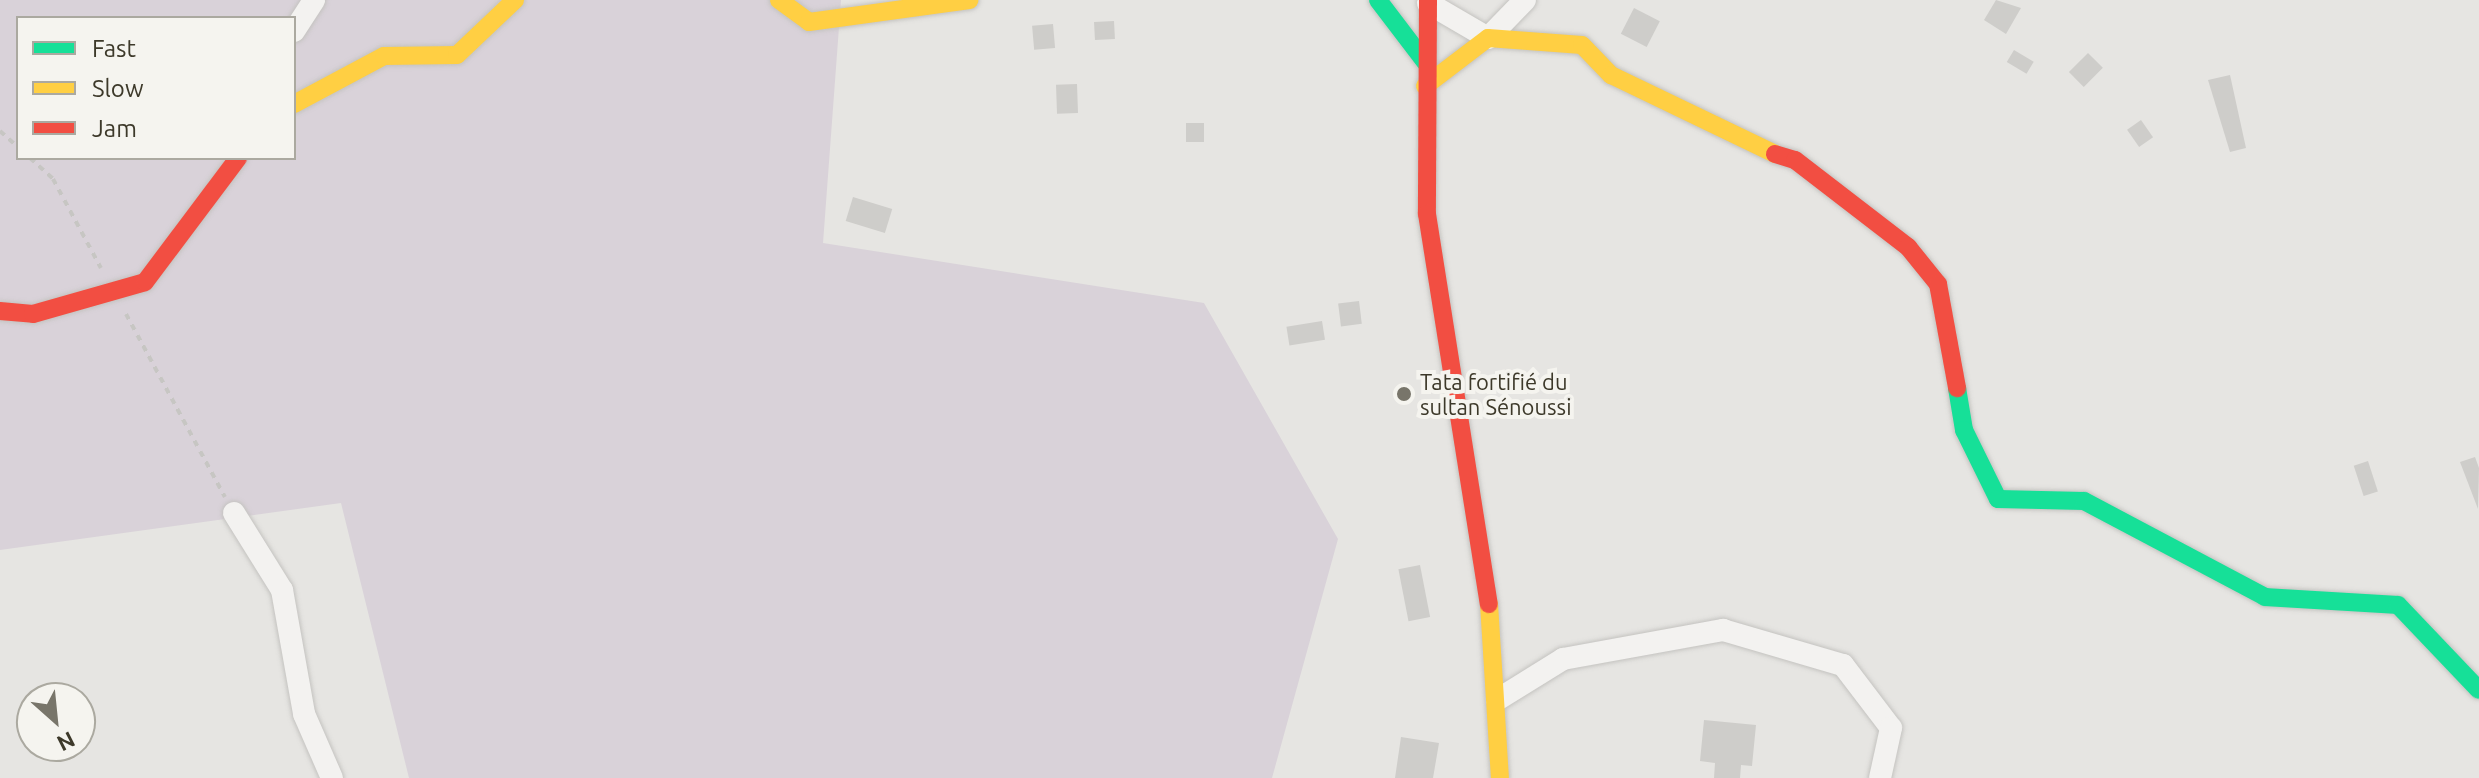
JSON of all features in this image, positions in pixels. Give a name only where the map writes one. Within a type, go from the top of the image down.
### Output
[{"type":"street","points":[[296,28],[314,0]]},
{"type":"street","points":[[296,103],[384,56],[457,55],[515,0]]},
{"type":"street","points":[[779,0],[809,22],[969,0]]},
{"type":"street","points":[[1378,0],[1426,63]]},
{"type":"street","points":[[1425,86],[1488,38],[1525,0]]},
{"type":"street","points":[[1500,778],[1487,575],[1427,214],[1425,86],[1428,2],[1488,38],[1582,45],[1611,75],[1669,99],[1745,145],[1795,160],[1908,247],[1938,284],[1964,430],[1998,499],[2084,501],[2265,597],[2398,605],[2479,690]]},
{"type":"street","points":[[0,311],[33,314],[85,295],[115,294],[145,282],[236,160]]},
{"type":"street","points":[[234,513],[282,590],[304,714],[332,778]]},
{"type":"street","points":[[1497,700],[1563,659],[1723,630],[1843,665],[1891,728],[1880,778]]},
{"type":"path","points":[[0,131],[16,145]]},
{"type":"path","points":[[32,160],[53,179],[234,513]]},
{"type":"shaded area","points":[[0,0],[841,0],[823,243],[1204,303],[1338,539],[1272,778],[409,778],[341,503],[0,550]]},
{"type":"building","points":[[1996,0],[2021,8],[2006,34],[1984,20]]},
{"type":"building","points":[[1634,8],[1660,21],[1647,47],[1621,34]]},
{"type":"building","points":[[1114,21],[1115,39],[1095,40],[1094,22]]},
{"type":"building","points":[[1053,24],[1055,48],[1034,50],[1032,26]]},
{"type":"building","points":[[2014,50],[2034,62],[2027,74],[2007,62]]},
{"type":"building","points":[[2088,53],[2103,68],[2084,87],[2069,72]]},
{"type":"building","points":[[2230,75],[2246,148],[2230,152],[2208,80]]},
{"type":"building","points":[[1077,84],[1078,113],[1057,114],[1056,85]]},
{"type":"building","points":[[2141,120],[2153,137],[2139,147],[2127,130]]},
{"type":"building","points":[[1186,123],[1204,123],[1204,142],[1186,142]]},
{"type":"building","points":[[853,197],[892,209],[885,233],[846,221]]},
{"type":"building","points":[[1359,301],[1362,324],[1341,326],[1338,304]]},
{"type":"building","points":[[1322,321],[1325,340],[1289,345],[1286,327]]},
{"type":"building","points":[[2475,457],[2479,468],[2478,509],[2460,462]]},
{"type":"building","points":[[2368,461],[2378,491],[2364,496],[2354,466]]},
{"type":"building","points":[[1420,565],[1430,617],[1409,621],[1398,569]]},
{"type":"building","points":[[1704,720],[1756,725],[1752,766],[1741,765],[1740,778],[1714,778],[1715,763],[1700,761]]},
{"type":"building","points":[[1401,737],[1439,743],[1433,778],[1395,778]]},
{"type":"traffic: fast","points":[[1378,0],[1426,63]]},
{"type":"traffic: fast","points":[[1957,388],[1964,430],[1998,499],[2084,501],[2265,597],[2398,605],[2479,690]]},
{"type":"traffic: slow","points":[[296,103],[384,56],[457,55],[515,0]]},
{"type":"traffic: slow","points":[[779,0],[809,22],[969,0]]},
{"type":"traffic: slow","points":[[1425,86],[1488,38],[1582,45],[1611,75],[1775,154]]},
{"type":"traffic: slow","points":[[1489,604],[1500,778]]},
{"type":"traffic: jam","points":[[1428,0],[1427,214],[1489,604]]},
{"type":"traffic: jam","points":[[1775,154],[1795,160],[1908,247],[1938,284],[1957,388]]},
{"type":"traffic: jam","points":[[0,311],[33,314],[145,282],[236,160]]},
{"type":"place","name":"Tata fortifié du sultan Sénoussi","points":[[1404,394]]}]
